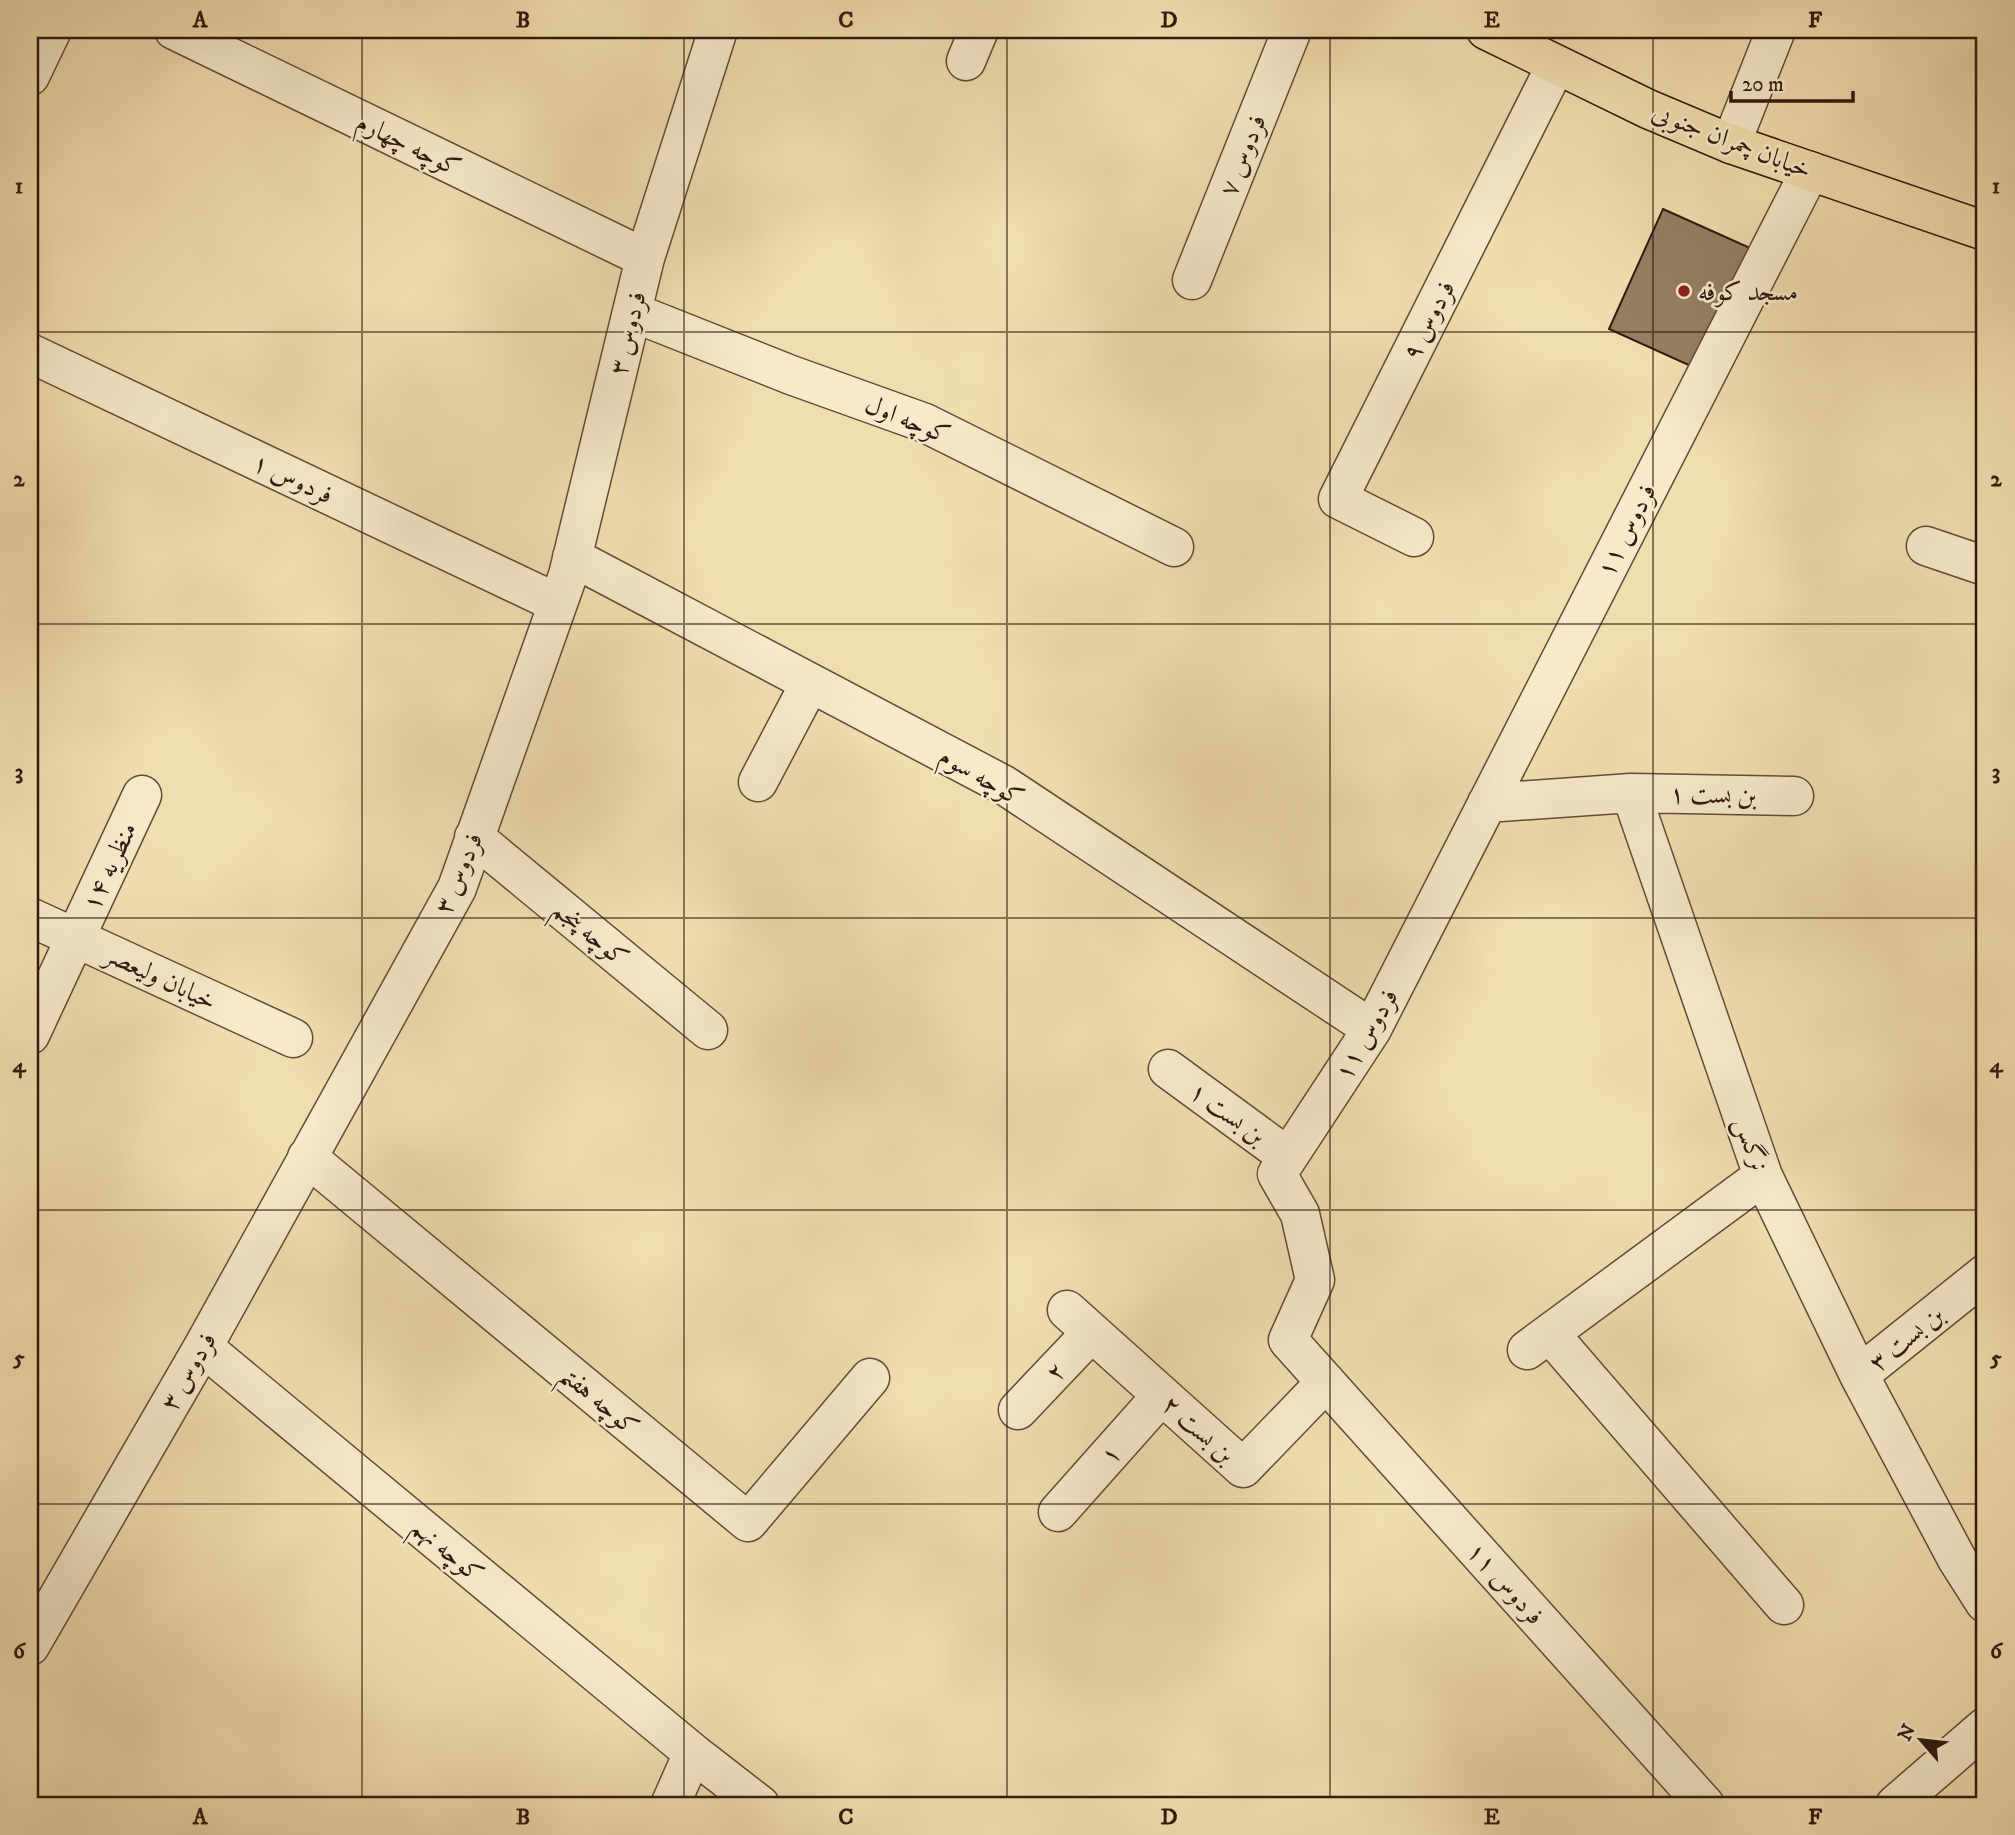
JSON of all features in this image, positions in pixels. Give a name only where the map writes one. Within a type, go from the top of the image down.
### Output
[{"type":"main road","name":"خیابان چمران جنوبی","points":[[1486,30],[1556,65],[1731,144],[1985,232]]},
{"type":"street","points":[[30,76],[52,30]]},
{"type":"street","name":"کوچه چهارم","points":[[174,30],[645,258]]},
{"type":"street","name":"فردوس ۳","points":[[30,1646],[41,1603],[203,1347],[457,888],[572,557],[645,258],[718,30]]},
{"type":"street","name":"فردوس ۷","points":[[1192,280],[1292,30]]},
{"type":"street","points":[[1731,144],[1776,30]]},
{"type":"street","name":"فردوس ۹","points":[[1414,537],[1338,499],[1556,65]]},
{"type":"street","name":"فردوس ۱۱","points":[[1705,1805],[1288,1340],[1315,1280],[1300,1214],[1277,1174],[1372,1029],[1810,171]]},
{"type":"street","name":"کوچه اول","points":[[632,312],[791,375],[925,423],[1174,547]]},
{"type":"street","name":"فردوس ۱","points":[[30,353],[557,603]]},
{"type":"street","points":[[1926,546],[1985,566]]},
{"type":"street","name":"کوچه سوم","points":[[572,557],[1004,785],[1372,1029]]},
{"type":"street","points":[[758,782],[810,683]]},
{"type":"street","points":[[1487,803],[1631,793]]},
{"type":"street","name":"بن بست ۱","points":[[1631,793],[1794,796]]},
{"type":"street","name":"نرگس","points":[[1631,793],[1763,1176],[1859,1375],[1957,1559],[1985,1603]]},
{"type":"street","name":"منظریه ۱۴","points":[[30,1035],[142,794]]},
{"type":"street","name":"کوچه پنجم","points":[[474,837],[708,1030]]},
{"type":"street","name":"خیابان ولیعصر","points":[[30,917],[293,1038]]},
{"type":"street","name":"بن بست ۱","points":[[1168,1069],[1288,1157]]},
{"type":"street","name":"کوچه هفتم","points":[[307,1157],[748,1522],[870,1378]]},
{"type":"street","points":[[1763,1176],[1538,1342],[1784,1605]]},
{"type":"street","name":"بن بست ۳","points":[[1859,1375],[1985,1274]]},
{"type":"street","name":"بن بست ۲","points":[[1079,1321],[1243,1468],[1325,1382]]},
{"type":"street","name":"۲","points":[[1018,1410],[1079,1321]]},
{"type":"street","name":"کوچه نهم","points":[[203,1347],[693,1753],[760,1805]]},
{"type":"street","name":"۱","points":[[1058,1512],[1162,1395]]},
{"type":"street","points":[[1895,1805],[1985,1727]]},
{"type":"street","points":[[670,1805],[693,1753]]},
{"type":"building","name":"مسجد کوفه","points":[[1663,209],[1759,252],[1704,372],[1609,329]]},
{"type":"place","name":"مسجد کوفه","points":[[1684,291]]}]
